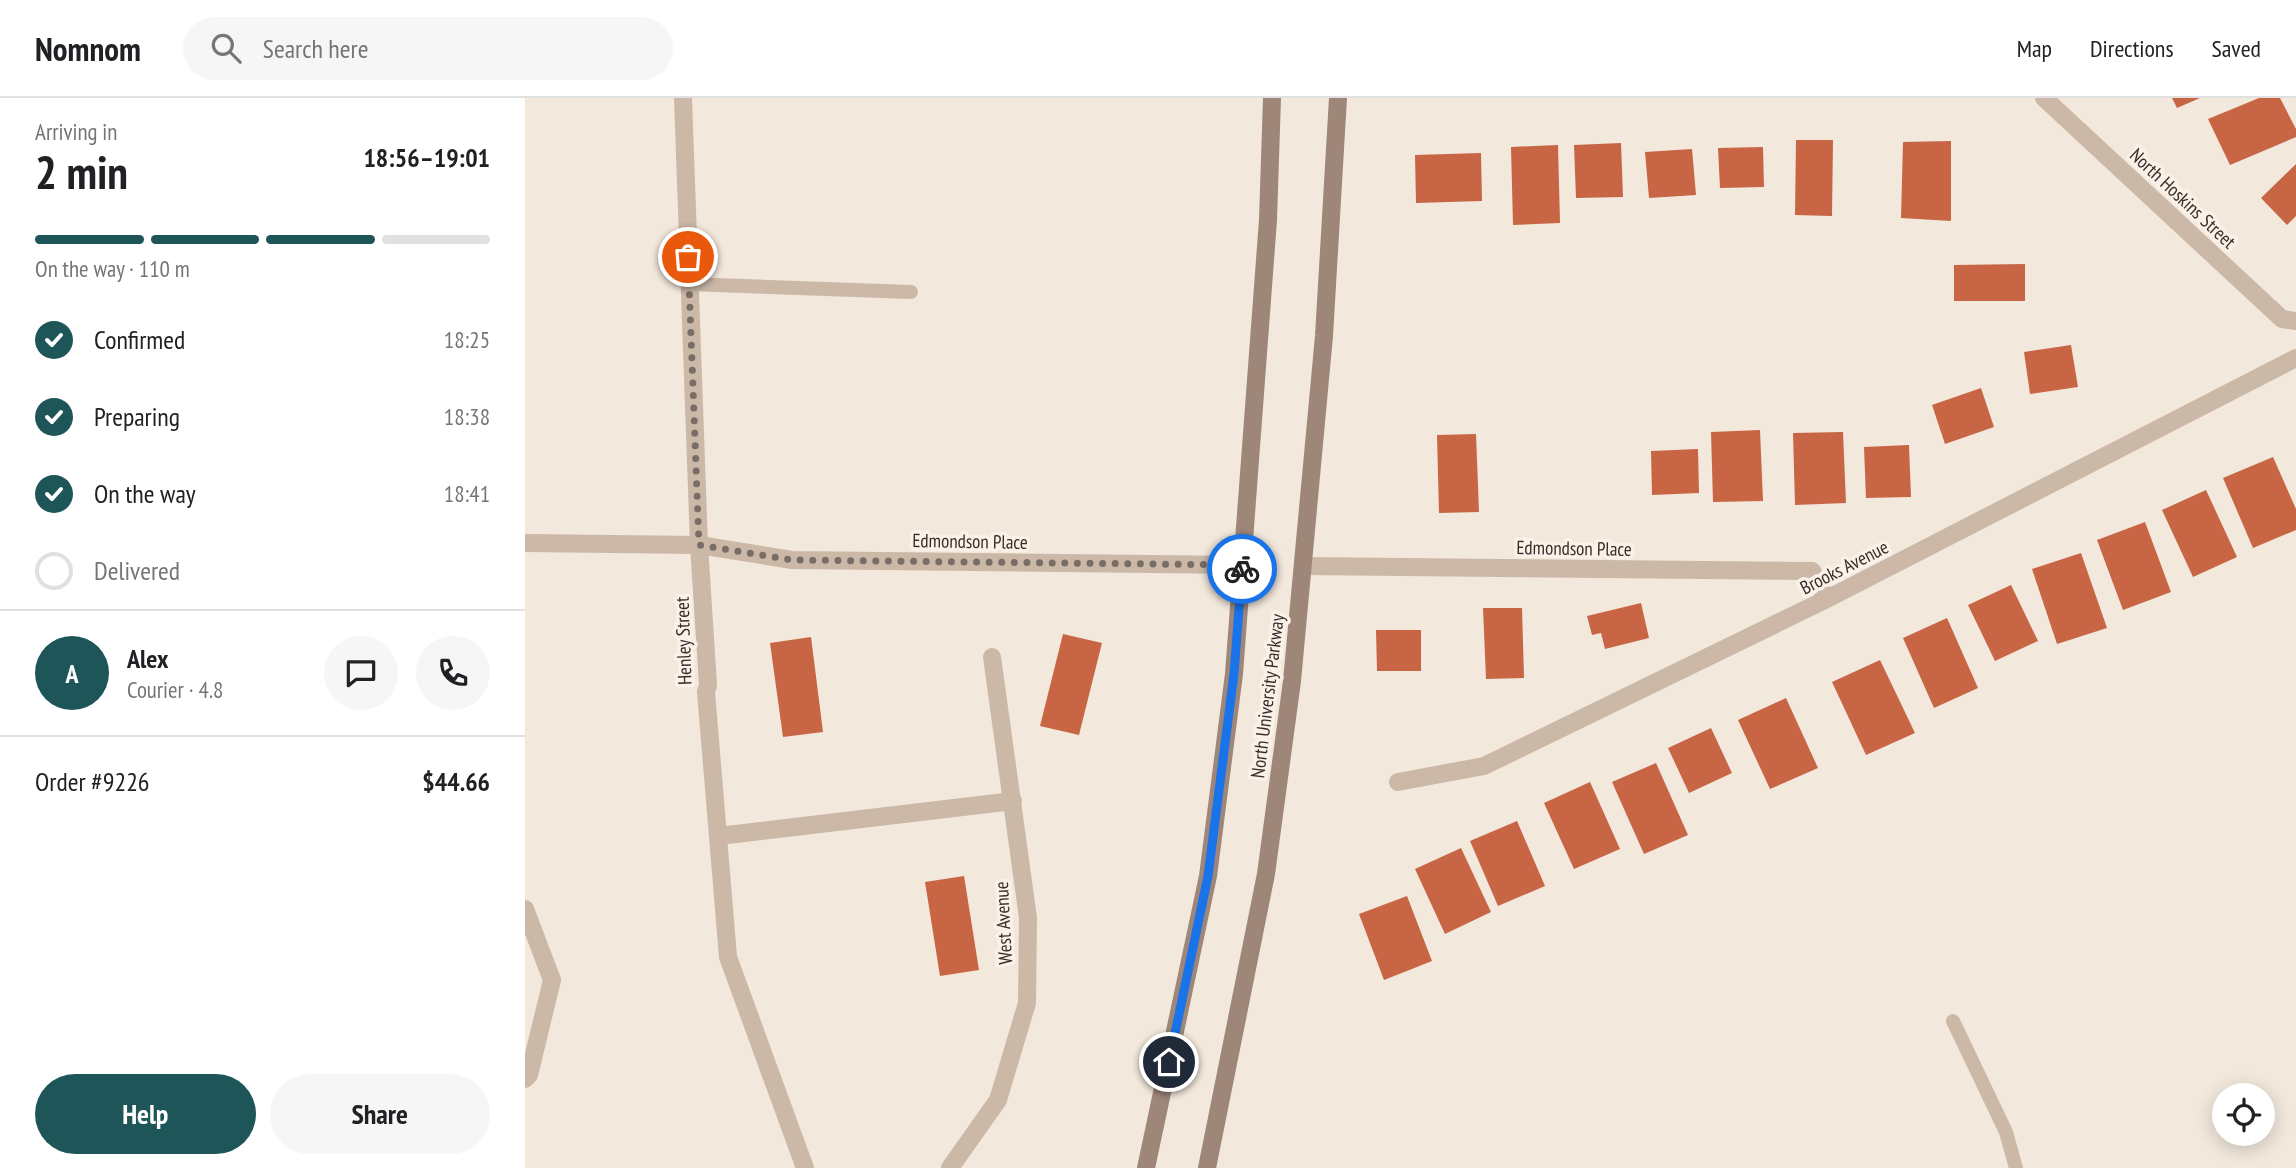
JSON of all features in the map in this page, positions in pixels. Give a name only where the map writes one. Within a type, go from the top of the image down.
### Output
[{"type":"main road","name":"North University Parkway","points":[[1146,1168],[1208,876],[1234,674],[1268,220],[1272,98]]},
{"type":"main road","name":"North University Parkway","points":[[1207,1168],[1266,874],[1292,681],[1324,336],[1338,98]]},
{"type":"street","name":"Henley Street","points":[[683,98],[699,545],[708,685],[706,692],[728,957],[805,1168]]},
{"type":"street","name":"North Hoskins Street","points":[[2044,98],[2282,320],[2296,321]]},
{"type":"street","name":"Brooks Avenue","points":[[1398,782],[1484,766],[1828,599],[2296,358]]},
{"type":"street","name":"Edmondson Place","points":[[525,543],[699,545],[792,560],[1242,565]]},
{"type":"street","name":"Edmondson Place","points":[[1303,566],[1812,571],[1828,599]]},
{"type":"street","name":"West Avenue","points":[[950,1168],[998,1100],[1027,1003],[1028,918],[992,657]]},
{"type":"street","points":[[719,836],[1013,801]]},
{"type":"street","points":[[525,909],[552,980],[529,1075],[525,1079]]},
{"type":"lane","points":[[689,284],[911,292]]},
{"type":"lane","points":[[1953,1021],[2006,1132],[2016,1168]]},
{"type":"building","points":[[2172,98],[2200,98],[2177,108]]},
{"type":"building","points":[[2259,98],[2280,98],[2296,129],[2296,137],[2230,165],[2208,119]]},
{"type":"building","points":[[1796,140],[1833,140],[1832,216],[1795,215]]},
{"type":"building","points":[[1951,141],[1951,221],[1901,218],[1903,142]]},
{"type":"building","points":[[1621,143],[1623,197],[1576,198],[1574,145]]},
{"type":"building","points":[[1558,145],[1560,223],[1513,225],[1511,147]]},
{"type":"building","points":[[1763,147],[1764,187],[1720,188],[1718,148]]},
{"type":"building","points":[[1692,149],[1696,195],[1649,198],[1645,152]]},
{"type":"building","points":[[1481,153],[1482,201],[1416,203],[1415,155]]},
{"type":"building","points":[[2296,164],[2296,216],[2287,225],[2261,198]]},
{"type":"building","points":[[2025,264],[2025,301],[1954,301],[1954,265]]},
{"type":"building","points":[[2071,345],[2078,387],[2030,394],[2024,352]]},
{"type":"building","points":[[1981,388],[1994,427],[1945,444],[1932,405]]},
{"type":"building","points":[[1760,430],[1763,501],[1713,502],[1711,432]]},
{"type":"building","points":[[1843,432],[1846,503],[1795,505],[1793,433]]},
{"type":"building","points":[[1476,434],[1479,512],[1439,513],[1437,435]]},
{"type":"building","points":[[1909,445],[1911,497],[1866,498],[1864,447]]},
{"type":"building","points":[[1698,449],[1699,493],[1652,495],[1651,451]]},
{"type":"building","points":[[2273,457],[2296,509],[2296,530],[2253,548],[2223,478]]},
{"type":"building","points":[[2206,490],[2237,557],[2193,577],[2162,510]]},
{"type":"building","points":[[2145,522],[2171,592],[2123,610],[2097,540]]},
{"type":"building","points":[[2081,553],[2107,628],[2057,644],[2032,569]]},
{"type":"building","points":[[2011,585],[2038,641],[1995,661],[1968,605]]},
{"type":"building","points":[[1641,603],[1649,638],[1605,649],[1601,633],[1592,635],[1587,616]]},
{"type":"building","points":[[1483,608],[1522,608],[1524,678],[1486,679]]},
{"type":"building","points":[[1947,618],[1978,688],[1934,708],[1903,638]]},
{"type":"building","points":[[1376,630],[1421,630],[1421,671],[1377,671]]},
{"type":"building","points":[[1063,634],[1102,643],[1079,735],[1040,726]]},
{"type":"building","points":[[811,637],[823,732],[783,737],[770,643]]},
{"type":"building","points":[[1880,660],[1915,733],[1866,755],[1832,682]]},
{"type":"building","points":[[1786,698],[1818,768],[1770,789],[1738,720]]},
{"type":"building","points":[[1711,728],[1732,773],[1689,793],[1668,748]]},
{"type":"building","points":[[1656,763],[1688,835],[1644,854],[1612,782]]},
{"type":"building","points":[[1590,782],[1620,849],[1574,869],[1544,803]]},
{"type":"building","points":[[1517,821],[1545,886],[1498,906],[1470,841]]},
{"type":"building","points":[[1461,848],[1491,912],[1445,934],[1415,869]]},
{"type":"building","points":[[964,876],[979,970],[940,976],[925,882]]},
{"type":"building","points":[[1407,896],[1432,961],[1384,980],[1359,914]]},
{"type":"way so far","points":[[688,257],[699,545],[792,560],[1242,565],[1242,569]]},
{"type":"route","points":[[1169,1062],[1208,876],[1234,674],[1242,569]]}]
